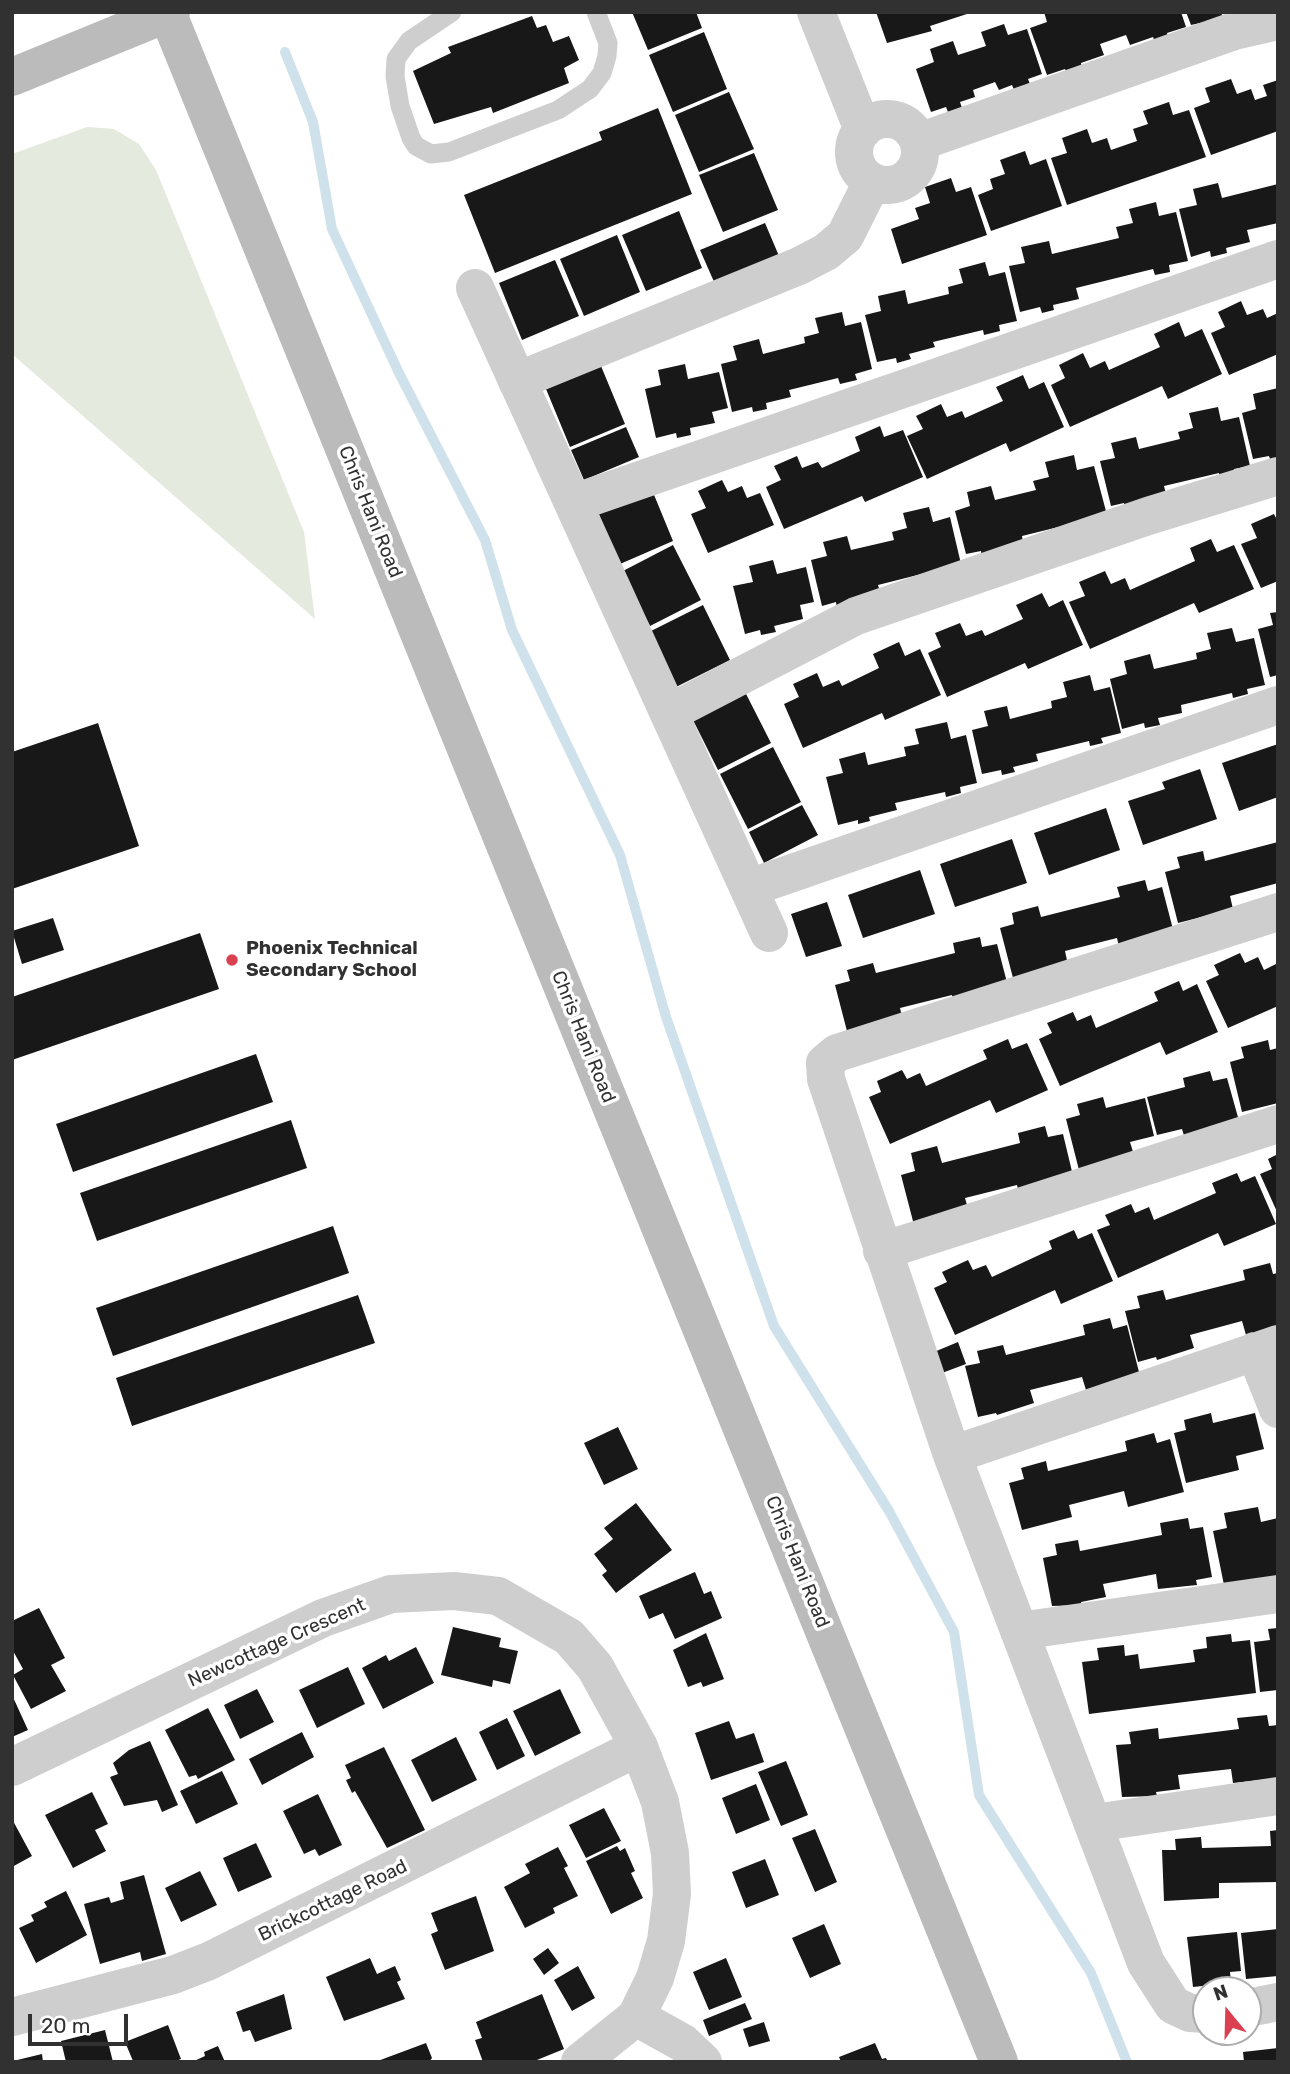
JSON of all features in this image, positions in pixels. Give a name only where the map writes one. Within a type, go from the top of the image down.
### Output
[{"type":"main road","points":[[12,77],[168,13]]},
{"type":"main road","name":"Chris Hani Road","points":[[168,13],[999,2062]]},
{"type":"street","points":[[816,12],[873,125]]},
{"type":"street","points":[[845,12],[873,125]]},
{"type":"street","points":[[919,142],[1234,31],[1278,22]]},
{"type":"street","points":[[873,125],[905,125],[919,142],[918,165],[911,174],[891,185],[872,182],[856,162],[857,139],[873,125]]},
{"type":"street","points":[[517,381],[826,252],[845,236],[872,182]]},
{"type":"street","points":[[574,503],[1278,259]]},
{"type":"street","points":[[475,288],[671,712],[769,933]]},
{"type":"street","points":[[671,712],[856,616],[1148,516],[1278,476]]},
{"type":"street","points":[[749,888],[1278,705]]},
{"type":"street","points":[[1192,2013],[1173,2005],[1156,1982],[951,1455],[826,1079],[825,1063],[837,1053],[1278,912]]},
{"type":"street","points":[[882,1251],[1278,1124]]},
{"type":"street","points":[[951,1455],[1267,1348],[1278,1409]]},
{"type":"street","name":"Newcottage Crescent","points":[[12,1767],[323,1618],[391,1594],[441,1592],[498,1596],[569,1637],[595,1667],[639,1747],[660,1802],[670,1853],[672,1894],[666,1941],[655,1978],[636,2017],[580,2062]]},
{"type":"street","points":[[1019,1631],[1278,1594]]},
{"type":"street","name":"Brickcottage Road","points":[[12,2017],[173,1975],[209,1961],[639,1747]]},
{"type":"street","points":[[1094,1823],[1278,1796]]},
{"type":"street","points":[[636,2017],[683,2043],[703,2062]]},
{"type":"lane","points":[[452,12],[409,41],[396,59],[395,76],[400,106],[411,138],[416,146],[431,154],[449,152],[558,110],[590,89],[602,73],[607,56],[608,43],[596,12]]},
{"type":"shaded area","points":[[87,127],[114,129],[139,144],[156,170],[304,532],[315,619],[12,354],[12,154]]},
{"type":"building","points":[[632,12],[696,12],[702,28],[648,50]]},
{"type":"building","points":[[876,12],[970,13],[930,26],[932,31],[887,43]]},
{"type":"building","points":[[1044,12],[1181,12],[1186,27],[1167,33],[1168,38],[1155,42],[1153,37],[1130,45],[1126,35],[1100,44],[1104,55],[1081,63],[1082,68],[1067,73],[1065,69],[1047,75],[1030,28],[1047,22]]},
{"type":"building","points":[[1186,12],[1221,12],[1223,18],[1191,25]]},
{"type":"building","points":[[532,16],[537,28],[546,25],[553,42],[569,36],[579,60],[564,68],[569,83],[493,113],[491,107],[434,124],[413,71],[451,53],[448,47]]},
{"type":"building","points":[[1004,24],[1008,35],[1027,29],[1042,74],[1028,79],[1030,84],[1014,90],[1012,85],[999,90],[995,82],[973,90],[975,97],[960,102],[962,108],[948,112],[946,107],[931,112],[916,69],[934,62],[930,49],[953,41],[958,55],[986,46],[981,32]]},
{"type":"building","points":[[704,32],[727,89],[673,112],[649,55]]},
{"type":"building","points":[[1231,79],[1237,94],[1251,89],[1255,100],[1267,96],[1263,85],[1278,80],[1278,131],[1211,155],[1194,108],[1210,102],[1205,88]]},
{"type":"building","points":[[729,92],[754,149],[699,172],[675,115]]},
{"type":"building","points":[[1169,102],[1173,115],[1189,110],[1206,157],[1067,205],[1051,158],[1067,153],[1062,138],[1087,129],[1092,143],[1107,138],[1111,150],[1137,141],[1133,129],[1148,124],[1143,111]]},
{"type":"building","points":[[658,108],[692,194],[495,273],[464,195],[602,140],[599,132]]},
{"type":"building","points":[[1025,151],[1030,165],[1046,159],[1062,206],[991,231],[978,195],[993,189],[990,179],[1005,174],[1000,160]]},
{"type":"building","points":[[754,153],[778,210],[723,232],[699,175]]},
{"type":"building","points":[[951,178],[956,192],[971,187],[987,235],[902,264],[891,229],[919,219],[915,208],[930,203],[925,187]]},
{"type":"building","points":[[1218,183],[1222,198],[1278,184],[1278,223],[1247,230],[1250,242],[1226,248],[1227,253],[1211,257],[1210,251],[1191,257],[1179,209],[1197,205],[1193,189]]},
{"type":"building","points":[[1156,202],[1159,216],[1176,212],[1188,261],[1169,265],[1170,272],[1155,275],[1153,269],[1076,288],[1079,299],[1053,305],[1054,310],[1042,313],[1040,307],[1020,312],[1009,266],[1025,263],[1021,247],[1049,241],[1052,254],[1119,238],[1116,227],[1133,223],[1129,209]]},
{"type":"building","points":[[679,211],[702,268],[646,291],[622,235]]},
{"type":"building","points":[[765,223],[779,256],[715,284],[700,250]]},
{"type":"building","points":[[617,235],[640,292],[584,316],[560,259]]},
{"type":"building","points":[[555,260],[579,316],[522,340],[499,283]]},
{"type":"building","points":[[985,262],[989,276],[1005,272],[1017,321],[999,325],[1000,331],[984,335],[983,330],[933,342],[935,347],[909,354],[911,359],[897,363],[896,358],[877,362],[865,315],[881,311],[878,296],[905,290],[908,304],[949,294],[948,287],[963,283],[959,269]]},
{"type":"building","points":[[1241,301],[1247,315],[1263,309],[1267,318],[1278,313],[1278,354],[1229,375],[1211,333],[1225,327],[1218,312]]},
{"type":"building","points":[[842,312],[845,326],[861,322],[872,369],[855,374],[857,380],[840,384],[838,378],[789,390],[791,397],[766,403],[767,409],[753,412],[752,407],[732,412],[721,364],[737,360],[733,346],[759,339],[763,354],[805,343],[804,337],[819,333],[815,318]]},
{"type":"building","points":[[1179,322],[1185,337],[1202,329],[1222,374],[1168,399],[1162,386],[1070,427],[1051,385],[1065,378],[1059,365],[1083,353],[1090,368],[1105,361],[1109,370],[1160,347],[1154,334]]},
{"type":"building","points":[[685,364],[688,379],[719,372],[728,408],[712,412],[715,423],[690,428],[691,435],[677,438],[676,433],[656,438],[645,389],[661,385],[658,370]]},
{"type":"building","points":[[601,366],[625,424],[570,447],[546,389]]},
{"type":"building","points":[[1023,375],[1029,389],[1044,382],[1064,427],[1010,452],[1006,443],[927,479],[907,436],[923,429],[916,416],[941,404],[947,417],[962,411],[965,418],[1003,401],[996,387]]},
{"type":"building","points":[[1278,388],[1278,460],[1271,462],[1269,456],[1253,459],[1242,413],[1256,409],[1253,394]]},
{"type":"building","points":[[1218,407],[1221,421],[1239,417],[1250,466],[1234,469],[1235,476],[1220,479],[1219,473],[1164,486],[1166,494],[1125,510],[1124,503],[1111,506],[1100,461],[1115,458],[1111,443],[1136,437],[1139,449],[1180,439],[1178,432],[1193,428],[1189,413]]},
{"type":"building","points":[[880,426],[884,437],[903,430],[923,477],[865,502],[862,496],[784,529],[766,487],[781,480],[774,466],[797,456],[802,468],[818,462],[822,468],[860,451],[855,437]]},
{"type":"building","points":[[626,427],[639,457],[584,480],[571,450]]},
{"type":"building","points":[[1074,455],[1077,470],[1094,466],[1107,515],[1022,536],[1023,542],[982,558],[981,551],[966,554],[955,511],[970,506],[967,492],[991,486],[995,500],[1036,490],[1033,481],[1049,477],[1045,462]]},
{"type":"building","points":[[722,480],[728,492],[742,486],[747,498],[760,493],[774,525],[708,553],[691,514],[706,508],[698,491]]},
{"type":"building","points":[[650,485],[673,541],[620,564],[596,508]]},
{"type":"building","points":[[929,507],[933,522],[950,517],[961,564],[878,585],[880,592],[837,609],[836,602],[822,606],[811,560],[827,556],[823,542],[847,536],[851,550],[894,540],[892,532],[907,528],[903,513]]},
{"type":"building","points":[[1274,514],[1278,522],[1278,581],[1261,588],[1241,544],[1257,538],[1251,524]]},
{"type":"building","points":[[1211,539],[1217,552],[1234,545],[1254,589],[1199,613],[1194,603],[1090,649],[1069,602],[1085,596],[1079,582],[1105,571],[1111,584],[1125,578],[1130,590],[1195,561],[1190,548]]},
{"type":"building","points":[[673,545],[701,600],[650,626],[621,572]]},
{"type":"building","points":[[773,560],[777,574],[806,567],[814,602],[800,605],[803,619],[774,626],[776,632],[761,635],[760,630],[745,634],[733,586],[753,582],[749,566]]},
{"type":"building","points":[[1042,593],[1049,607],[1063,600],[1083,645],[1028,669],[1025,663],[947,697],[928,653],[941,647],[935,633],[960,623],[966,636],[982,630],[985,636],[1023,619],[1016,605]]},
{"type":"building","points":[[703,605],[730,660],[676,687],[649,632]]},
{"type":"building","points":[[1278,612],[1278,675],[1270,677],[1258,629],[1273,625],[1270,613]]},
{"type":"building","points":[[1232,628],[1236,642],[1254,638],[1265,685],[1247,689],[1248,694],[1233,698],[1232,693],[1181,705],[1182,713],[1158,718],[1160,725],[1145,728],[1144,723],[1122,729],[1110,679],[1127,674],[1124,661],[1150,654],[1154,669],[1197,659],[1196,653],[1211,649],[1207,633]]},
{"type":"building","points":[[899,642],[905,656],[920,649],[941,695],[885,720],[882,713],[803,748],[784,704],[799,697],[793,684],[817,673],[823,687],[839,680],[842,686],[879,668],[873,654]]},
{"type":"building","points":[[1090,675],[1094,691],[1110,687],[1121,733],[1101,738],[1103,743],[1090,746],[1089,741],[1036,754],[1038,761],[1013,767],[1015,772],[1002,775],[1001,770],[982,774],[972,730],[988,726],[984,711],[1007,706],[1010,719],[1052,708],[1051,701],[1067,697],[1063,682]]},
{"type":"building","points":[[743,688],[771,743],[718,770],[690,714]]},
{"type":"building","points":[[947,722],[951,739],[966,735],[977,783],[960,787],[961,793],[946,797],[945,792],[895,803],[897,810],[869,817],[870,821],[858,824],[858,820],[838,825],[826,777],[843,773],[839,759],[865,752],[868,765],[906,756],[904,747],[919,744],[915,729]]},
{"type":"building","points":[[98,723],[139,846],[12,889],[12,752]]},
{"type":"building","points":[[1278,744],[1278,797],[1239,811],[1222,763]]},
{"type":"building","points":[[773,747],[801,802],[748,829],[720,774]]},
{"type":"building","points":[[1200,769],[1217,819],[1143,845],[1128,801],[1165,789],[1162,782]]},
{"type":"building","points":[[802,805],[818,835],[764,863],[749,832]]},
{"type":"building","points":[[1106,808],[1120,850],[1049,875],[1034,833]]},
{"type":"building","points":[[1012,839],[1027,883],[955,907],[940,864]]},
{"type":"building","points":[[1278,842],[1278,883],[1230,896],[1233,909],[1178,923],[1165,872],[1180,868],[1177,857],[1203,851],[1205,861]]},
{"type":"building","points":[[920,870],[935,914],[863,938],[848,895]]},
{"type":"building","points":[[1145,880],[1148,891],[1162,887],[1175,937],[1120,951],[1117,938],[1065,951],[1068,965],[1013,978],[1000,928],[1014,924],[1012,913],[1038,906],[1041,917],[1120,897],[1117,887]]},
{"type":"building","points":[[827,902],[842,946],[806,957],[791,914]]},
{"type":"building","points":[[53,918],[64,950],[22,964],[12,931]]},
{"type":"building","points":[[200,933],[219,989],[12,1060],[12,997]]},
{"type":"building","points":[[980,937],[982,947],[997,944],[1010,994],[955,1008],[952,995],[900,1008],[903,1021],[848,1035],[835,985],[850,981],[847,970],[873,963],[876,973],[955,953],[953,943]]},
{"type":"building","points":[[1240,953],[1245,963],[1258,957],[1264,970],[1278,963],[1278,1006],[1228,1028],[1206,981],[1219,975],[1214,965]]},
{"type":"building","points":[[1179,981],[1183,991],[1197,984],[1218,1032],[1166,1055],[1160,1042],[1060,1086],[1039,1039],[1052,1033],[1047,1023],[1073,1012],[1077,1021],[1091,1015],[1096,1028],[1158,1001],[1154,992]]},
{"type":"building","points":[[1008,1039],[1012,1049],[1027,1043],[1048,1090],[996,1113],[990,1100],[890,1144],[869,1097],[881,1092],[877,1081],[902,1070],[907,1079],[920,1073],[926,1086],[987,1059],[983,1050]]},
{"type":"building","points":[[1268,1040],[1270,1050],[1278,1048],[1278,1103],[1242,1112],[1230,1062],[1244,1058],[1241,1047]]},
{"type":"building","points":[[256,1054],[273,1102],[73,1172],[56,1124]]},
{"type":"building","points":[[1210,1071],[1213,1081],[1227,1078],[1241,1128],[1186,1142],[1182,1129],[1157,1135],[1147,1097],[1185,1087],[1183,1078]]},
{"type":"building","points":[[1103,1097],[1106,1108],[1145,1098],[1154,1136],[1130,1142],[1134,1155],[1079,1170],[1066,1119],[1080,1115],[1077,1104]]},
{"type":"building","points":[[291,1120],[307,1168],[97,1241],[80,1193]]},
{"type":"building","points":[[1045,1126],[1048,1137],[1063,1134],[1075,1184],[1020,1198],[1017,1185],[965,1198],[969,1212],[914,1225],[901,1175],[915,1171],[911,1153],[937,1146],[942,1163],[1020,1143],[1018,1133]]},
{"type":"building","points":[[1278,1154],[1278,1214],[1260,1174],[1272,1169],[1268,1159]]},
{"type":"building","points":[[1237,1173],[1241,1182],[1255,1176],[1276,1224],[1224,1246],[1218,1233],[1118,1278],[1097,1230],[1110,1225],[1105,1215],[1131,1204],[1135,1213],[1149,1207],[1154,1220],[1216,1193],[1212,1183]]},
{"type":"building","points":[[333,1226],[349,1273],[113,1356],[96,1308]]},
{"type":"building","points":[[1074,1230],[1078,1239],[1092,1233],[1113,1281],[1061,1304],[1055,1290],[955,1335],[934,1288],[947,1282],[942,1272],[968,1260],[973,1270],[986,1265],[992,1277],[1052,1249],[1049,1241]]},
{"type":"building","points":[[1270,1263],[1273,1274],[1278,1273],[1278,1329],[1246,1335],[1242,1321],[1190,1335],[1194,1348],[1157,1360],[1156,1357],[1138,1362],[1125,1311],[1140,1308],[1137,1296],[1163,1290],[1166,1300],[1245,1280],[1243,1270]]},
{"type":"building","points":[[358,1295],[375,1343],[132,1426],[116,1378]]},
{"type":"building","points":[[1110,1318],[1113,1329],[1127,1325],[1140,1376],[1086,1390],[1082,1377],[1030,1390],[1034,1403],[997,1415],[978,1417],[965,1366],[980,1363],[977,1351],[1003,1345],[1006,1355],[1085,1335],[1083,1325]]},
{"type":"building","points":[[958,1342],[966,1364],[942,1373],[934,1352]]},
{"type":"building","points":[[1211,1413],[1213,1423],[1255,1413],[1264,1449],[1236,1456],[1239,1470],[1186,1483],[1174,1433],[1186,1430],[1184,1420]]},
{"type":"building","points":[[618,1427],[638,1469],[604,1485],[584,1443]]},
{"type":"building","points":[[1154,1433],[1157,1443],[1170,1439],[1184,1492],[1128,1507],[1124,1491],[1069,1505],[1072,1517],[1022,1530],[1009,1483],[1024,1479],[1021,1468],[1046,1461],[1048,1471],[1127,1451],[1125,1441]]},
{"type":"building","points":[[636,1503],[672,1550],[616,1593],[602,1575],[607,1571],[594,1554],[613,1539],[604,1528]]},
{"type":"building","points":[[1258,1507],[1261,1522],[1278,1518],[1278,1576],[1224,1585],[1213,1531],[1227,1528],[1224,1513]]},
{"type":"building","points":[[1188,1518],[1190,1529],[1203,1527],[1212,1577],[1196,1580],[1197,1585],[1158,1589],[1156,1574],[1103,1584],[1106,1597],[1081,1602],[1082,1605],[1052,1606],[1043,1558],[1057,1555],[1055,1544],[1078,1540],[1080,1551],[1162,1535],[1160,1523]]},
{"type":"building","points":[[695,1572],[704,1594],[711,1591],[722,1618],[675,1639],[663,1613],[649,1619],[639,1596]]},
{"type":"building","points":[[39,1608],[65,1658],[51,1665],[66,1691],[31,1709],[13,1675],[23,1669],[12,1649],[12,1621]]},
{"type":"building","points":[[453,1627],[501,1638],[499,1647],[518,1651],[510,1684],[493,1680],[492,1687],[441,1675]]},
{"type":"building","points":[[1278,1628],[1278,1690],[1260,1692],[1254,1642],[1270,1640],[1268,1629]]},
{"type":"building","points":[[706,1633],[724,1679],[703,1687],[701,1682],[688,1687],[673,1650]]},
{"type":"building","points":[[1231,1634],[1232,1642],[1250,1640],[1256,1693],[1089,1714],[1082,1662],[1099,1660],[1097,1648],[1124,1645],[1125,1656],[1138,1654],[1140,1669],[1195,1662],[1193,1650],[1207,1648],[1206,1637]]},
{"type":"building","points":[[416,1647],[434,1683],[383,1709],[362,1668],[386,1655],[389,1661]]},
{"type":"building","points":[[348,1667],[365,1704],[317,1728],[299,1690]]},
{"type":"building","points":[[257,1689],[274,1722],[240,1739],[224,1705]]},
{"type":"building","points":[[560,1689],[581,1733],[535,1756],[513,1711]]},
{"type":"building","points":[[12,1695],[28,1730],[12,1737]]},
{"type":"building","points":[[208,1708],[235,1760],[198,1779],[196,1775],[189,1777],[165,1730]]},
{"type":"building","points":[[1267,1715],[1269,1726],[1278,1725],[1278,1778],[1233,1783],[1231,1769],[1178,1775],[1180,1789],[1156,1792],[1157,1796],[1122,1797],[1116,1745],[1131,1744],[1129,1732],[1158,1728],[1159,1739],[1239,1729],[1237,1718]]},
{"type":"building","points":[[507,1718],[525,1756],[497,1770],[479,1732]]},
{"type":"building","points":[[729,1721],[736,1739],[754,1733],[764,1762],[711,1780],[695,1733]]},
{"type":"building","points":[[302,1732],[314,1757],[262,1785],[249,1759]]},
{"type":"building","points":[[456,1737],[477,1780],[432,1802],[411,1760]]},
{"type":"building","points":[[150,1741],[178,1805],[162,1812],[157,1800],[124,1806],[110,1777],[118,1774],[113,1763],[129,1750]]},
{"type":"building","points":[[384,1747],[425,1830],[387,1848],[355,1791],[352,1793],[346,1780],[351,1778],[345,1765]]},
{"type":"building","points":[[786,1761],[808,1815],[781,1826],[758,1772]]},
{"type":"building","points":[[222,1771],[238,1804],[196,1824],[180,1791]]},
{"type":"building","points":[[756,1784],[770,1820],[736,1834],[722,1798]]},
{"type":"building","points":[[92,1792],[108,1824],[95,1830],[106,1851],[73,1868],[45,1815]]},
{"type":"building","points":[[318,1794],[342,1845],[319,1856],[315,1849],[304,1854],[283,1811]]},
{"type":"building","points":[[604,1808],[621,1841],[586,1858],[569,1825]]},
{"type":"building","points":[[12,1819],[32,1856],[12,1867]]},
{"type":"building","points":[[815,1829],[837,1882],[815,1892],[792,1838]]},
{"type":"building","points":[[1278,1830],[1278,1882],[1219,1883],[1219,1898],[1164,1901],[1162,1850],[1176,1850],[1175,1839],[1201,1837],[1202,1848],[1271,1846],[1270,1831]]},
{"type":"building","points":[[256,1843],[272,1877],[238,1892],[223,1858]]},
{"type":"building","points":[[617,1846],[620,1851],[625,1848],[635,1871],[631,1873],[643,1898],[611,1914],[586,1861]]},
{"type":"building","points":[[558,1847],[568,1866],[564,1868],[578,1896],[553,1908],[555,1913],[525,1928],[504,1887],[530,1873],[525,1864]]},
{"type":"building","points":[[765,1859],[779,1895],[746,1908],[732,1872]]},
{"type":"building","points":[[200,1871],[217,1905],[181,1922],[165,1888]]},
{"type":"building","points":[[144,1875],[166,1954],[142,1961],[140,1952],[100,1964],[84,1904],[109,1897],[111,1903],[124,1899],[120,1882]]},
{"type":"building","points":[[66,1891],[87,1935],[36,1963],[19,1928],[34,1921],[31,1915],[47,1907],[44,1902]]},
{"type":"building","points":[[476,1896],[494,1951],[445,1970],[431,1934],[438,1931],[431,1913]]},
{"type":"building","points":[[824,1924],[841,1964],[810,1978],[792,1938]]},
{"type":"building","points":[[1278,1929],[1278,1976],[1246,1976],[1241,1933]]},
{"type":"building","points":[[1237,1932],[1241,1971],[1230,1972],[1230,1976],[1192,1976],[1192,1979],[1187,1937]]},
{"type":"building","points":[[548,1948],[559,1963],[544,1975],[533,1959]]},
{"type":"building","points":[[370,1958],[377,1974],[395,1966],[401,1980],[397,1982],[405,1999],[344,2021],[326,1977]]},
{"type":"building","points":[[726,1958],[742,1997],[709,2010],[693,1972]]},
{"type":"building","points":[[578,1966],[595,1998],[572,2011],[554,1980]]},
{"type":"building","points":[[284,1994],[292,2029],[255,2042],[250,2030],[243,2032],[236,2012]]},
{"type":"building","points":[[542,1994],[564,2049],[532,2062],[483,2062],[475,2040],[482,2038],[476,2022]]},
{"type":"building","points":[[745,2003],[752,2019],[709,2036],[703,2020]]},
{"type":"building","points":[[764,2022],[770,2041],[749,2047],[743,2029]]},
{"type":"building","points":[[168,2025],[181,2059],[173,2062],[133,2061],[125,2042]]},
{"type":"building","points":[[105,2030],[113,2062],[66,2062],[61,2041]]},
{"type":"building","points":[[426,2043],[432,2058],[429,2062],[375,2062]]},
{"type":"building","points":[[875,2043],[882,2059],[886,2058],[888,2062],[841,2062],[839,2057]]},
{"type":"building","points":[[218,2046],[225,2062],[192,2062],[205,2056],[204,2052]]},
{"type":"building","points":[[1278,2048],[1278,2062],[1244,2062],[1243,2052]]},
{"type":"building","points":[[42,2054],[43,2062],[13,2062],[13,2061]]},
{"type":"waterway","points":[[285,52],[313,122],[332,229],[399,373],[485,540],[512,630],[620,855],[666,1017],[774,1326],[889,1511],[954,1632],[979,1795],[1091,1973],[1127,2062]]},
{"type":"place","name":"Phoenix Technical Secondary School","points":[[232,960]]}]
